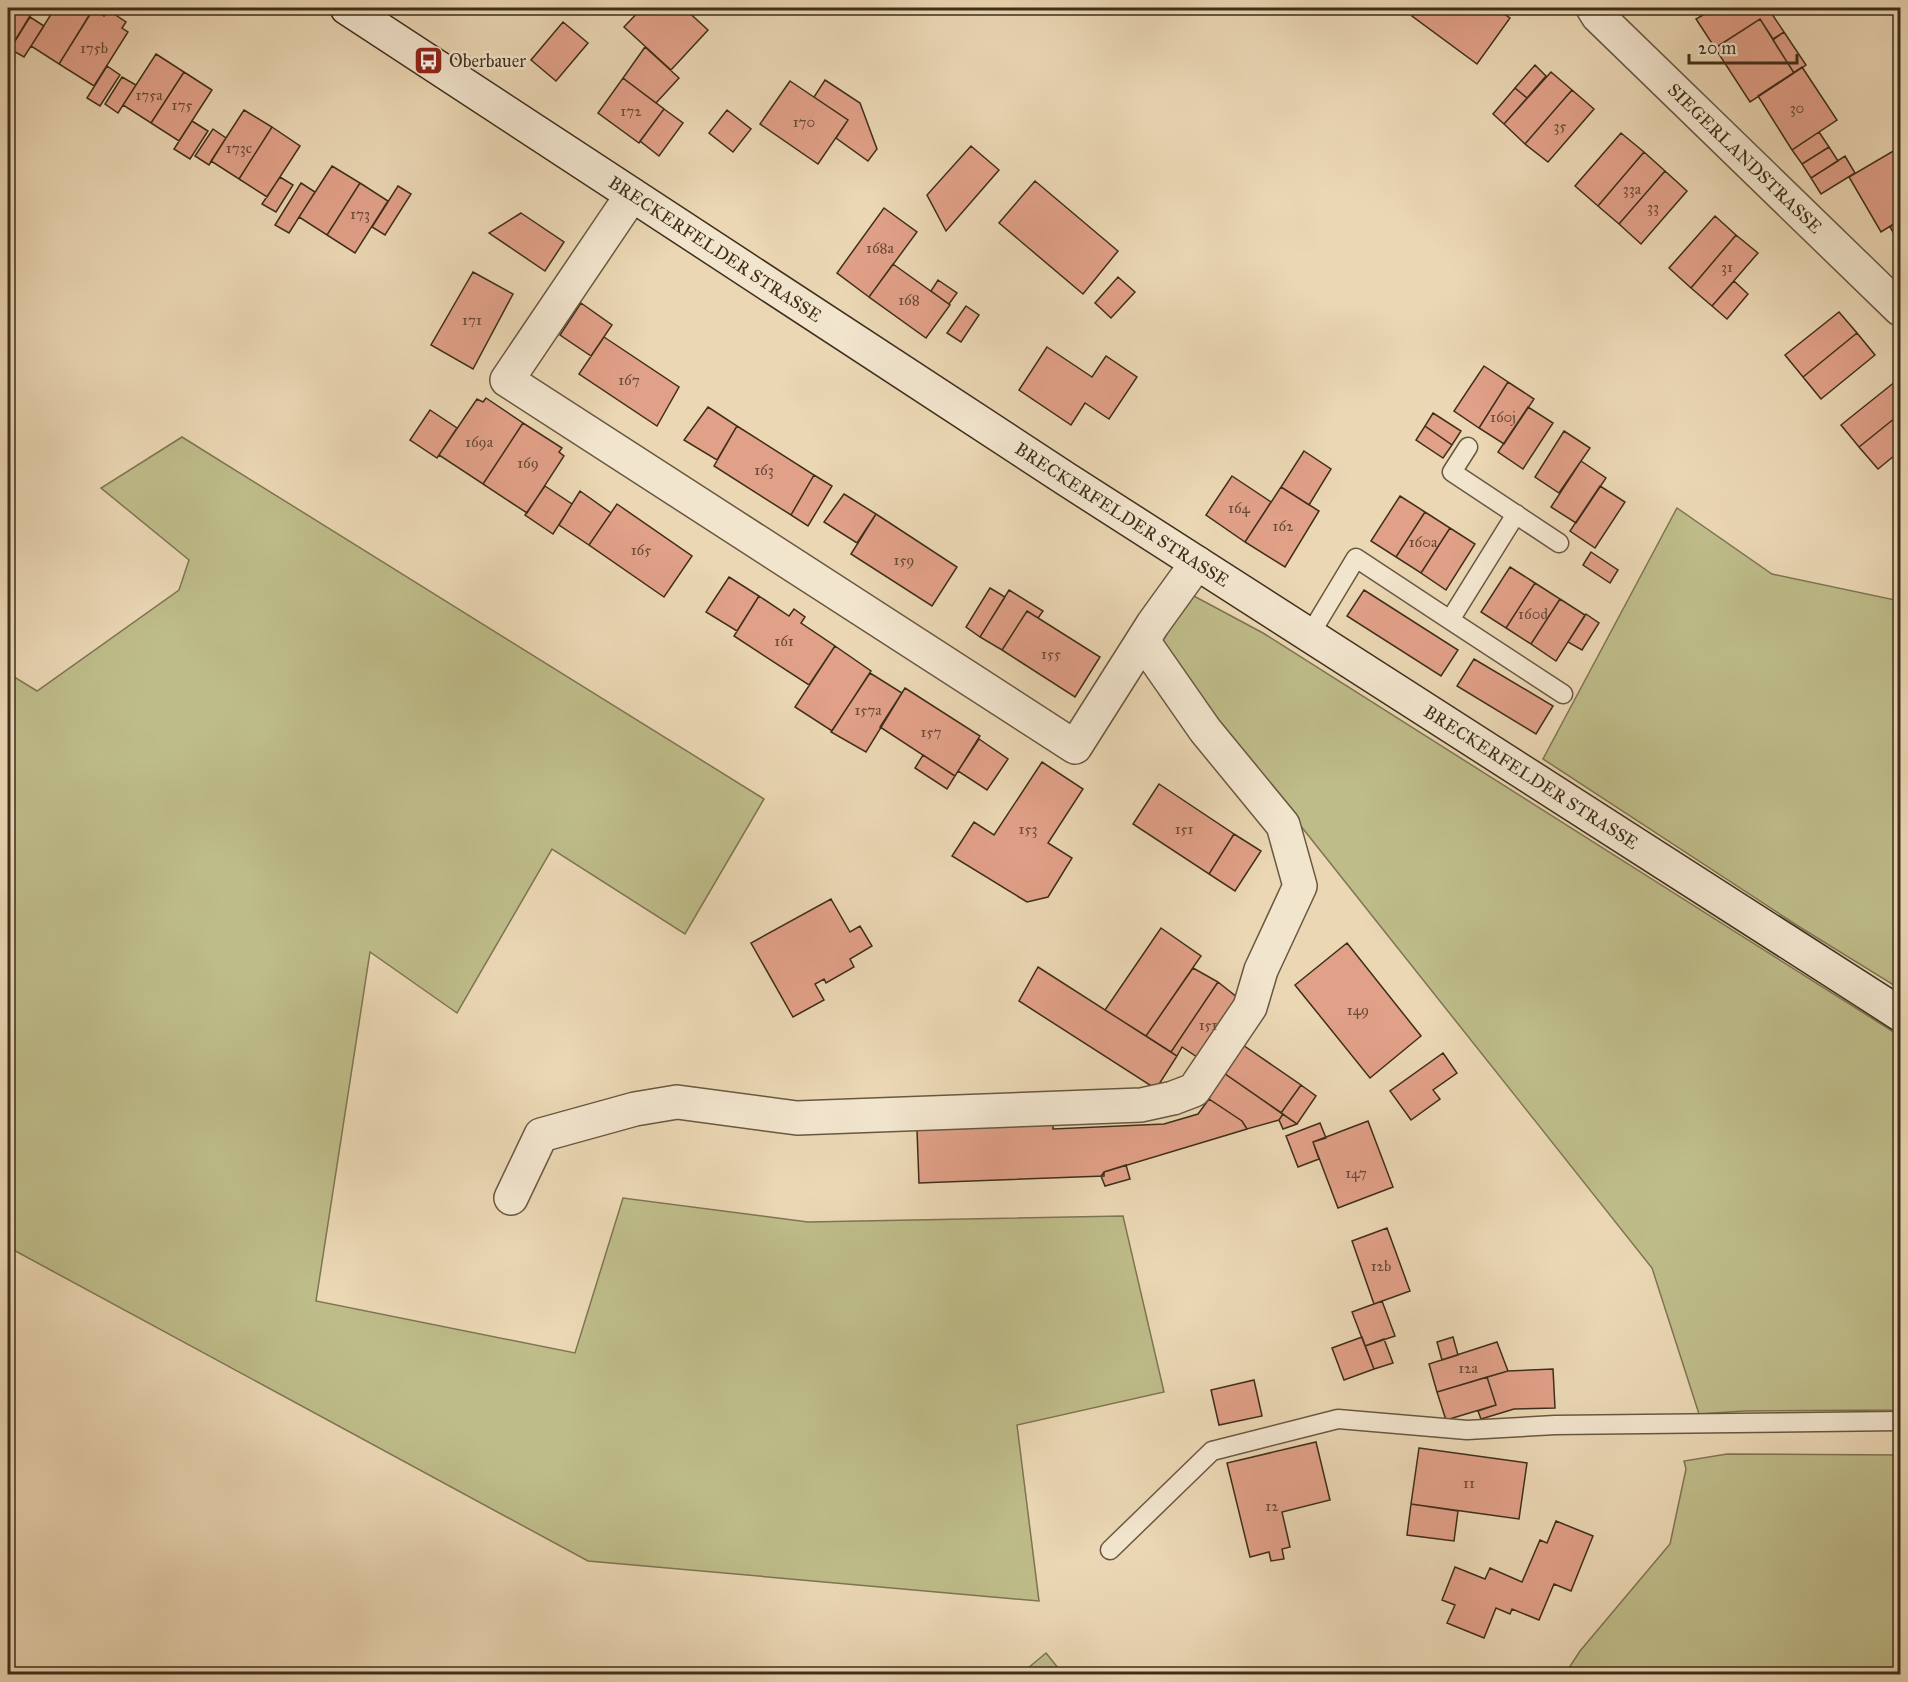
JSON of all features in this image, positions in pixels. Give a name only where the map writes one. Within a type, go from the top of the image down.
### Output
[{"type":"street","name":"BRECKERFELDER STRASSE","points":[[347,8],[1309,636],[1900,1014]]},
{"type":"street","name":"SIEGERLANDSTRASSE","points":[[1593,8],[1645,64],[1900,309]]},
{"type":"street","points":[[633,195],[507,380],[1075,747],[1143,641],[1197,563]]},
{"type":"street","points":[[511,1198],[541,1135],[635,1109],[677,1102],[797,1118],[1141,1105],[1173,1098],[1194,1090],[1250,1006],[1261,970],[1300,886],[1282,825],[1205,730],[1143,641]]},
{"type":"lane","points":[[1468,447],[1452,472],[1559,543]]},
{"type":"lane","points":[[1450,620],[1516,514]]},
{"type":"lane","points":[[1309,636],[1356,558],[1563,694]]},
{"type":"lane","points":[[1110,1550],[1212,1450],[1338,1419],[1467,1430],[1554,1425],[1900,1421]]},
{"type":"shaded area","points":[[182,437],[764,799],[685,934],[552,849],[457,1013],[370,952],[316,1301],[575,1353],[623,1198],[808,1222],[1123,1216],[1164,1392],[1017,1425],[1039,1601],[588,1561],[8,1247],[8,673],[37,691],[179,590],[189,560],[101,488]]},
{"type":"shaded area","points":[[1677,508],[1772,574],[1900,601],[1900,989],[1798,926],[1543,759]]},
{"type":"shaded area","points":[[1192,595],[1263,633],[1900,1036],[1900,1410],[1744,1411],[1699,1414],[1652,1268],[1157,645]]},
{"type":"shaded area","points":[[1727,1454],[1900,1455],[1900,1674],[1565,1674],[1580,1651],[1670,1544],[1686,1469],[1684,1461]]},
{"type":"shaded area","points":[[1046,1653],[1063,1674],[1021,1674]]},
{"type":"building","points":[[8,8],[17,8],[8,22]]},
{"type":"building","points":[[17,8],[27,8],[33,11],[8,52],[8,22]]},
{"type":"building","points":[[55,8],[83,8],[91,13],[59,64],[31,46]]},
{"type":"building","points":[[642,8],[684,8],[708,30],[671,70],[624,27]]},
{"type":"building","points":[[1418,8],[1478,8],[1487,13],[1491,8],[1495,8],[1510,18],[1477,64],[1412,16]]},
{"type":"building","points":[[1715,8],[1768,8],[1784,32],[1773,39],[1760,19],[1715,48],[1696,19]]},
{"type":"building","points":[[93,9],[104,16],[108,10],[126,22],[122,28],[128,32],[94,86],[59,64]]},
{"type":"building","points":[[30,17],[44,26],[24,57],[10,49]]},
{"type":"building","points":[[1760,19],[1794,73],[1750,102],[1715,48]]},
{"type":"building","points":[[563,22],[588,43],[556,81],[531,60]]},
{"type":"building","points":[[1784,32],[1806,65],[1794,73],[1773,40]]},
{"type":"building","points":[[645,47],[679,78],[656,103],[623,78]]},
{"type":"building","points":[[156,54],[184,72],[151,123],[123,105]]},
{"type":"building","points":[[1535,65],[1546,76],[1527,98],[1515,88]]},
{"type":"building","points":[[107,66],[120,75],[100,106],[87,98]]},
{"type":"building","points":[[1802,67],[1837,120],[1792,150],[1758,96]]},
{"type":"building","points":[[184,72],[212,90],[179,141],[151,123]]},
{"type":"building","points":[[1551,72],[1572,90],[1525,144],[1504,124]]},
{"type":"building","points":[[122,77],[136,85],[118,113],[105,104]]},
{"type":"building","points":[[623,78],[664,109],[639,143],[598,113]]},
{"type":"building","points":[[825,80],[860,103],[877,149],[868,161],[836,138],[848,120],[814,97]]},
{"type":"building","points":[[790,81],[848,120],[818,164],[760,124]]},
{"type":"building","points":[[1515,88],[1527,98],[1504,124],[1493,114]]},
{"type":"building","points":[[1572,90],[1594,109],[1548,162],[1525,144]]},
{"type":"building","points":[[664,109],[683,123],[659,156],[640,141]]},
{"type":"building","points":[[244,110],[272,127],[239,179],[211,161]]},
{"type":"building","points":[[727,110],[751,129],[733,152],[709,133]]},
{"type":"building","points":[[192,121],[208,131],[190,159],[174,149]]},
{"type":"building","points":[[272,127],[300,146],[267,197],[239,179]]},
{"type":"building","points":[[213,129],[226,138],[209,165],[195,156]]},
{"type":"building","points":[[1819,132],[1829,147],[1802,164],[1792,150]]},
{"type":"building","points":[[1621,133],[1644,152],[1598,206],[1575,186]]},
{"type":"building","points":[[971,146],[999,170],[946,231],[927,195]]},
{"type":"building","points":[[1829,147],[1838,161],[1811,178],[1802,164]]},
{"type":"building","points":[[1895,150],[1900,159],[1900,220],[1881,232],[1849,177]]},
{"type":"building","points":[[1644,152],[1665,171],[1619,224],[1598,206]]},
{"type":"building","points":[[1845,156],[1855,173],[1821,194],[1811,178]]},
{"type":"building","points":[[332,166],[360,183],[327,235],[299,217]]},
{"type":"building","points":[[1665,171],[1687,191],[1641,244],[1619,224]]},
{"type":"building","points":[[280,177],[293,185],[276,212],[262,204]]},
{"type":"building","points":[[1035,181],[1118,251],[1083,294],[999,223]]},
{"type":"building","points":[[301,183],[315,192],[289,233],[275,225]]},
{"type":"building","points":[[360,183],[388,201],[355,253],[327,235]]},
{"type":"building","points":[[398,186],[411,194],[385,235],[372,227]]},
{"type":"building","points":[[884,208],[917,232],[869,297],[837,273]]},
{"type":"building","points":[[521,213],[564,242],[545,271],[489,233]]},
{"type":"building","points":[[1715,216],[1736,235],[1691,288],[1669,268]]},
{"type":"building","points":[[1900,220],[1900,244],[1890,227]]},
{"type":"building","points":[[1736,235],[1758,253],[1712,306],[1691,288]]},
{"type":"building","points":[[893,264],[950,305],[926,338],[869,297]]},
{"type":"building","points":[[473,272],[513,294],[473,369],[431,345]]},
{"type":"building","points":[[1118,277],[1135,292],[1111,318],[1095,303]]},
{"type":"building","points":[[938,280],[957,293],[949,304],[931,291]]},
{"type":"building","points":[[1734,281],[1748,294],[1727,319],[1712,306]]},
{"type":"building","points":[[581,303],[612,325],[591,356],[560,335]]},
{"type":"building","points":[[966,306],[979,315],[961,342],[947,333]]},
{"type":"building","points":[[1839,312],[1857,333],[1803,377],[1785,355]]},
{"type":"building","points":[[1857,333],[1875,355],[1821,399],[1803,377]]},
{"type":"building","points":[[604,337],[679,387],[657,426],[579,374]]},
{"type":"building","points":[[1047,347],[1092,377],[1106,356],[1137,377],[1109,419],[1085,403],[1071,425],[1019,390]]},
{"type":"building","points":[[1484,366],[1508,382],[1479,428],[1454,411]]},
{"type":"building","points":[[1896,381],[1900,387],[1900,414],[1859,447],[1841,425]]},
{"type":"building","points":[[1508,382],[1534,399],[1504,444],[1479,428]]},
{"type":"building","points":[[486,398],[523,423],[483,484],[439,455],[477,399],[483,402]]},
{"type":"building","points":[[708,407],[737,426],[717,460],[684,440]]},
{"type":"building","points":[[1528,407],[1553,423],[1523,469],[1498,452]]},
{"type":"building","points":[[430,410],[457,428],[437,458],[410,440]]},
{"type":"building","points":[[1433,413],[1461,431],[1452,445],[1425,426]]},
{"type":"building","points":[[1900,414],[1900,451],[1878,469],[1859,447]]},
{"type":"building","points":[[523,423],[562,448],[559,452],[564,456],[527,513],[483,484]]},
{"type":"building","points":[[737,426],[814,475],[791,515],[714,466]]},
{"type":"building","points":[[1425,426],[1452,445],[1443,458],[1416,440]]},
{"type":"building","points":[[1564,431],[1590,448],[1559,493],[1535,477]]},
{"type":"building","points":[[1304,451],[1331,469],[1309,505],[1281,487]]},
{"type":"building","points":[[1581,461],[1606,478],[1576,523],[1551,507]]},
{"type":"building","points":[[814,475],[832,486],[808,526],[791,515]]},
{"type":"building","points":[[1232,476],[1271,502],[1245,542],[1206,515]]},
{"type":"building","points":[[545,486],[572,504],[553,534],[525,515]]},
{"type":"building","points":[[1600,486],[1625,502],[1595,548],[1570,531]]},
{"type":"building","points":[[1281,487],[1319,511],[1285,567],[1245,542]]},
{"type":"building","points":[[580,491],[611,513],[589,545],[559,525]]},
{"type":"building","points":[[844,494],[876,514],[857,543],[824,522]]},
{"type":"building","points":[[1400,496],[1425,512],[1396,557],[1371,541]]},
{"type":"building","points":[[617,504],[692,556],[664,597],[589,545]]},
{"type":"building","points":[[1425,512],[1450,528],[1421,573],[1396,557]]},
{"type":"building","points":[[876,514],[957,567],[932,606],[851,554]]},
{"type":"building","points":[[1450,528],[1475,544],[1446,590],[1421,573]]},
{"type":"building","points":[[1591,552],[1618,570],[1610,583],[1583,565]]},
{"type":"building","points":[[1510,567],[1535,583],[1506,628],[1481,612]]},
{"type":"building","points":[[729,577],[759,596],[737,631],[706,612]]},
{"type":"building","points":[[1535,583],[1560,599],[1531,644],[1506,628]]},
{"type":"building","points":[[990,588],[1005,597],[980,637],[966,627]]},
{"type":"building","points":[[1009,590],[1043,611],[1038,618],[1027,611],[1002,650],[980,637]]},
{"type":"building","points":[[1364,590],[1458,650],[1441,676],[1347,616]]},
{"type":"building","points":[[759,596],[789,616],[794,609],[805,617],[801,623],[835,646],[809,685],[734,636]]},
{"type":"building","points":[[1560,599],[1585,615],[1556,661],[1531,644]]},
{"type":"building","points":[[1027,611],[1100,657],[1075,697],[1002,650]]},
{"type":"building","points":[[1586,614],[1599,623],[1582,650],[1568,642]]},
{"type":"building","points":[[835,646],[871,671],[832,731],[795,707]]},
{"type":"building","points":[[1474,659],[1553,706],[1536,734],[1457,686]]},
{"type":"building","points":[[870,673],[902,693],[866,752],[831,732]]},
{"type":"building","points":[[905,688],[980,736],[955,776],[880,727]]},
{"type":"building","points":[[979,739],[1008,759],[987,790],[958,771]]},
{"type":"building","points":[[923,755],[955,776],[947,789],[915,768]]},
{"type":"building","points":[[1042,762],[1083,789],[1048,843],[1072,858],[1048,897],[1027,902],[952,856],[974,822],[994,835]]},
{"type":"building","points":[[1159,784],[1234,834],[1209,874],[1133,824]]},
{"type":"building","points":[[1234,834],[1261,851],[1235,891],[1209,874]]},
{"type":"building","points":[[831,899],[850,932],[860,926],[872,946],[850,959],[854,967],[826,983],[824,979],[815,984],[824,1000],[793,1017],[751,943]]},
{"type":"building","points":[[1161,928],[1201,956],[1146,1036],[1105,1010]]},
{"type":"building","points":[[1347,943],[1421,1036],[1370,1078],[1295,985]]},
{"type":"building","points":[[1038,967],[1177,1056],[1156,1089],[1019,1001]]},
{"type":"building","points":[[1193,968],[1218,982],[1171,1052],[1146,1036]]},
{"type":"building","points":[[1218,982],[1243,1002],[1203,1061],[1182,1047],[1177,1056],[1171,1052]]},
{"type":"building","points":[[1240,1043],[1301,1085],[1281,1113],[1221,1071]]},
{"type":"building","points":[[1443,1053],[1457,1073],[1433,1090],[1440,1099],[1411,1120],[1390,1091]]},
{"type":"building","points":[[1221,1071],[1283,1114],[1279,1120],[1247,1129],[1242,1121],[1209,1099]]},
{"type":"building","points":[[1301,1085],[1316,1096],[1297,1124],[1281,1113]]},
{"type":"building","points":[[1209,1099],[1242,1121],[1247,1129],[1104,1172],[1104,1176],[919,1183],[917,1130],[1053,1124],[1053,1129],[1164,1124],[1198,1114]]},
{"type":"building","points":[[1283,1114],[1297,1124],[1283,1129],[1279,1120]]},
{"type":"building","points":[[1368,1121],[1393,1187],[1338,1208],[1313,1142]]},
{"type":"building","points":[[1320,1123],[1326,1138],[1313,1142],[1319,1159],[1298,1167],[1286,1136]]},
{"type":"building","points":[[1126,1165],[1130,1179],[1105,1186],[1101,1176],[1104,1172]]},
{"type":"building","points":[[1387,1228],[1410,1291],[1374,1304],[1352,1241]]},
{"type":"building","points":[[1382,1301],[1395,1336],[1365,1346],[1352,1312]]},
{"type":"building","points":[[1362,1337],[1374,1369],[1344,1380],[1332,1348]]},
{"type":"building","points":[[1453,1337],[1458,1355],[1442,1360],[1437,1342]]},
{"type":"building","points":[[1384,1339],[1393,1363],[1374,1369],[1365,1346]]},
{"type":"building","points":[[1497,1342],[1508,1371],[1437,1392],[1429,1364]]},
{"type":"building","points":[[1553,1369],[1555,1408],[1514,1409],[1481,1419],[1478,1411],[1496,1405],[1487,1377],[1508,1371]]},
{"type":"building","points":[[1487,1377],[1496,1405],[1446,1420],[1437,1392]]},
{"type":"building","points":[[1254,1380],[1262,1416],[1219,1425],[1211,1390]]},
{"type":"building","points":[[1316,1442],[1330,1500],[1282,1512],[1290,1547],[1282,1549],[1284,1559],[1271,1561],[1269,1552],[1250,1557],[1227,1463]]},
{"type":"building","points":[[1419,1448],[1527,1463],[1519,1519],[1411,1504]]},
{"type":"building","points":[[1411,1504],[1458,1511],[1454,1541],[1407,1535]]},
{"type":"building","points":[[1556,1521],[1593,1536],[1571,1591],[1554,1584],[1539,1620],[1512,1609],[1510,1614],[1496,1608],[1484,1638],[1447,1623],[1455,1605],[1442,1600],[1455,1567],[1485,1579],[1490,1568],[1522,1582],[1540,1540],[1547,1543]]},
{"type":"place","name":"Oberbauer","points":[[428,61]]}]
